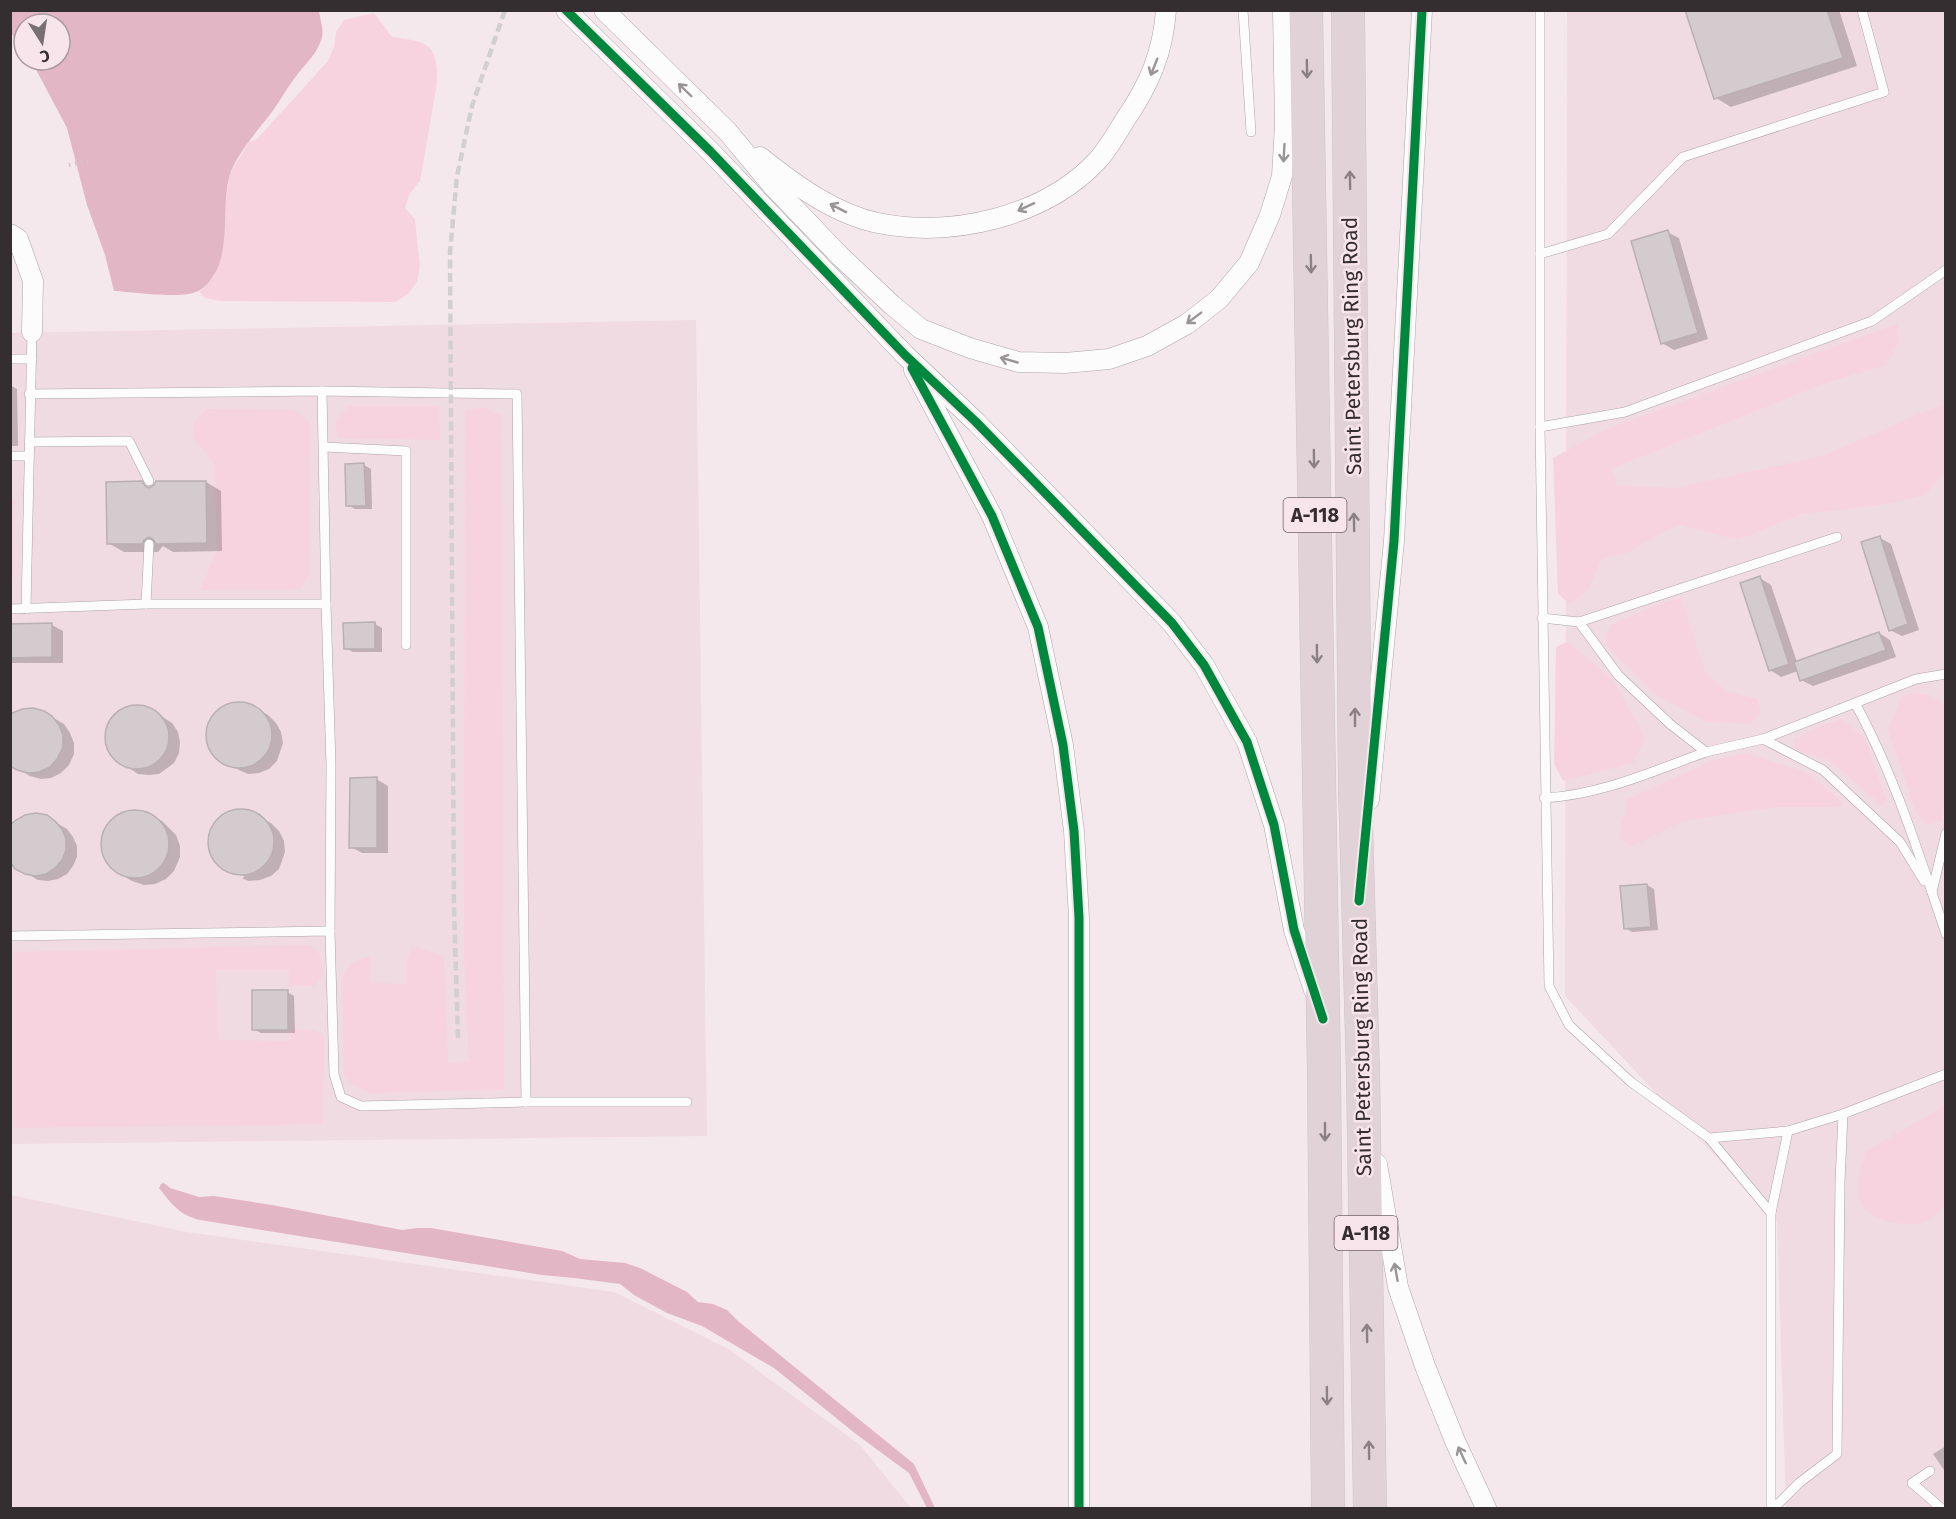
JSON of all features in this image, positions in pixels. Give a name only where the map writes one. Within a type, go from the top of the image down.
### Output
[{"type":"highway","name":"Saint Petersburg Ring Road","points":[[1306,10],[1323,1019],[1328,1509]]},
{"type":"highway","name":"Saint Petersburg Ring Road","points":[[1348,10],[1355,788],[1363,1074],[1370,1509]]},
{"type":"street","points":[[566,10],[710,151],[905,355],[976,422],[1132,580],[1172,623],[1204,665],[1247,742],[1274,825],[1294,930],[1323,1019]]},
{"type":"street","points":[[604,10],[727,131],[772,185],[840,256],[892,305],[921,328],[970,348],[1018,362],[1065,363],[1109,359],[1147,346],[1187,324],[1219,299],[1249,263],[1270,215],[1282,176],[1285,124],[1283,10]]},
{"type":"street","points":[[727,131],[784,176],[840,211],[878,223],[927,228],[975,225],[1021,210],[1062,190],[1097,161],[1144,92],[1159,55],[1166,10]]},
{"type":"street","points":[[1359,901],[1394,541],[1422,10]]},
{"type":"street","points":[[10,234],[18,240],[33,281],[32,332]]},
{"type":"street","points":[[905,355],[992,516],[1038,627],[1063,745],[1074,831],[1079,918],[1078,1509]]},
{"type":"street","points":[[1363,1074],[1398,1287],[1429,1377],[1486,1509]]},
{"type":"lane","points":[[1243,10],[1251,132]]},
{"type":"lane","points":[[1540,10],[1540,427],[1544,798],[1549,986],[1569,1025],[1631,1082],[1709,1138],[1771,1212]]},
{"type":"lane","points":[[1540,254],[1608,234],[1683,157],[1884,92],[1862,10]]},
{"type":"lane","points":[[1540,427],[1625,412],[1872,321],[1946,270]]},
{"type":"lane","points":[[26,609],[32,332]]},
{"type":"lane","points":[[10,359],[32,359]]},
{"type":"lane","points":[[29,394],[322,392],[517,394],[525,1102]]},
{"type":"lane","points":[[322,392],[331,765],[330,931],[334,1074],[342,1097],[361,1106],[525,1102],[687,1102]]},
{"type":"lane","points":[[29,442],[129,441],[149,481]]},
{"type":"lane","points":[[324,447],[406,451],[406,645]]},
{"type":"lane","points":[[10,456],[29,456]]},
{"type":"lane","points":[[1542,618],[1579,622],[1600,617],[1837,537]]},
{"type":"lane","points":[[146,604],[149,544]]},
{"type":"lane","points":[[10,609],[146,604],[326,604]]},
{"type":"lane","points":[[1579,622],[1618,675],[1670,724],[1706,752]]},
{"type":"lane","points":[[1544,798],[1571,797],[1607,788],[1706,752],[1763,739],[1916,679],[1946,674]]},
{"type":"lane","points":[[1855,703],[1874,737],[1902,804],[1946,934]]},
{"type":"lane","points":[[1763,739],[1823,770],[1900,843],[1932,893]]},
{"type":"lane","points":[[1932,893],[1946,833]]},
{"type":"lane","points":[[10,936],[330,931]]},
{"type":"lane","points":[[1709,1138],[1788,1131],[1843,1114],[1946,1074]]},
{"type":"lane","points":[[1773,1509],[1799,1483],[1837,1454],[1843,1114]]},
{"type":"lane","points":[[1773,1509],[1771,1212],[1788,1131]]},
{"type":"lane","points":[[1930,1472],[1912,1483],[1941,1509]]},
{"type":"path","points":[[69,165],[89,160]]},
{"type":"shaded area","points":[[11,10],[319,11],[322,34],[318,48],[233,166],[227,188],[222,252],[211,279],[200,290],[183,295],[114,291],[105,255],[87,205],[67,128],[37,72],[72,72],[72,12],[12,12],[11,33]]},
{"type":"shaded area","points":[[1567,11],[1945,11],[1945,1508],[1786,1508],[1777,1222],[1565,996]]},
{"type":"shaded area","points":[[374,13],[392,37],[422,43],[428,47],[433,52],[437,70],[437,83],[420,181],[410,193],[405,208],[415,219],[420,267],[417,282],[408,294],[395,302],[220,301],[205,298],[199,292],[215,276],[230,173],[249,142],[257,139],[328,61],[334,47],[336,32],[344,20]]},
{"type":"shaded area","points":[[696,320],[707,1136],[11,1144],[10,333]]},
{"type":"shaded area","points":[[1897,324],[1898,344],[1886,365],[1826,383],[1611,469],[1617,485],[1675,488],[1822,456],[1945,403],[1945,471],[1926,495],[1887,504],[1802,514],[1738,540],[1680,525],[1627,553],[1602,559],[1588,590],[1570,604],[1558,594],[1553,458],[1607,429]]},
{"type":"shaded area","points":[[349,406],[439,406],[440,440],[338,438],[335,421]]},
{"type":"shaded area","points":[[484,407],[501,416],[504,1090],[368,1093],[352,1084],[344,1076],[342,977],[351,963],[370,956],[371,983],[407,984],[407,960],[412,946],[444,956],[448,1063],[469,1061],[464,953],[465,411]]},
{"type":"shaded area","points":[[206,409],[293,410],[310,422],[309,576],[301,589],[200,590],[217,551],[215,465],[193,437],[194,423]]},
{"type":"shaded area","points":[[10,495],[15,500],[14,578],[11,578]]},
{"type":"shaded area","points":[[1681,598],[1705,672],[1726,691],[1757,699],[1761,713],[1750,724],[1706,722],[1655,694],[1605,644],[1610,625],[1665,602]]},
{"type":"shaded area","points":[[1567,642],[1612,678],[1645,738],[1633,763],[1563,781],[1554,764],[1556,647]]},
{"type":"shaded area","points":[[1912,693],[1930,695],[1945,705],[1946,789],[1942,820],[1927,825],[1916,812],[1888,730],[1902,696]]},
{"type":"shaded area","points":[[1841,719],[1865,738],[1886,800],[1882,806],[1830,760],[1795,750],[1795,739],[1818,727]]},
{"type":"shaded area","points":[[1745,753],[1809,773],[1843,803],[1839,807],[1776,807],[1683,821],[1631,847],[1619,837],[1628,799],[1714,760]]},
{"type":"shaded area","points":[[309,945],[319,953],[323,974],[314,986],[289,986],[289,970],[216,970],[218,1040],[291,1041],[291,1029],[315,1030],[324,1038],[323,1124],[11,1128],[11,952]]},
{"type":"shaded area","points":[[1945,1106],[1944,1206],[1929,1220],[1910,1224],[1889,1222],[1871,1214],[1860,1201],[1858,1188],[1866,1151]]},
{"type":"shaded area","points":[[164,1183],[170,1188],[199,1197],[214,1196],[272,1205],[402,1230],[431,1228],[562,1251],[580,1259],[625,1263],[640,1268],[687,1292],[698,1302],[713,1304],[727,1310],[914,1464],[935,1508],[927,1508],[909,1473],[774,1368],[702,1326],[667,1313],[634,1295],[620,1284],[542,1275],[200,1220],[181,1212],[172,1203],[159,1188]]},
{"type":"shaded area","points":[[11,1195],[187,1232],[614,1292],[728,1349],[859,1444],[911,1508],[11,1508]]},
{"type":"building","points":[[1685,10],[1827,10],[1843,58],[1714,99]]},
{"type":"building","points":[[1668,230],[1698,333],[1661,344],[1631,241]]},
{"type":"building","points":[[364,463],[366,506],[346,506],[345,464]]},
{"type":"building","points":[[142,481],[149,488],[156,481],[206,481],[207,543],[156,544],[149,537],[142,544],[107,544],[106,482]]},
{"type":"building","points":[[1880,536],[1908,624],[1889,631],[1861,542]]},
{"type":"building","points":[[1760,576],[1789,664],[1769,671],[1740,583]]},
{"type":"building","points":[[375,622],[375,649],[344,649],[343,623]]},
{"type":"building","points":[[52,623],[52,657],[10,658],[10,624]]},
{"type":"building","points":[[1879,632],[1886,650],[1800,681],[1794,662]]},
{"type":"building","points":[[239,702],[252,705],[262,712],[269,722],[272,735],[269,748],[262,758],[252,765],[239,768],[226,765],[216,758],[209,748],[206,735],[209,722],[216,712],[226,705]]},
{"type":"building","points":[[131,705],[143,705],[160,714],[167,725],[169,737],[167,749],[160,760],[143,769],[131,769],[119,764],[110,755],[105,743],[105,731],[110,719],[119,710]]},
{"type":"building","points":[[33,708],[52,716],[59,725],[63,735],[63,747],[50,767],[39,772],[28,773],[10,766],[10,714],[22,709]]},
{"type":"building","points":[[377,777],[377,848],[349,848],[350,778]]},
{"type":"building","points":[[235,809],[247,809],[259,814],[269,824],[274,842],[272,855],[259,870],[247,875],[235,875],[223,870],[213,860],[208,848],[208,836],[213,824],[223,814]]},
{"type":"building","points":[[128,810],[142,810],[154,815],[164,825],[169,844],[164,863],[154,873],[142,878],[128,878],[116,873],[106,863],[101,851],[101,837],[106,825],[116,815]]},
{"type":"building","points":[[36,813],[47,815],[62,829],[66,839],[66,850],[62,860],[55,868],[46,874],[35,876],[15,869],[10,862],[10,825],[25,815]]},
{"type":"building","points":[[1647,884],[1651,927],[1624,929],[1620,886]]},
{"type":"building","points":[[252,990],[288,990],[288,1030],[252,1030]]},
{"type":"railway","points":[[458,1038],[454,908],[450,252],[457,176],[472,106],[505,10]]},
{"type":"cycle path","points":[[566,10],[710,151],[905,355],[976,422],[1172,623],[1204,665],[1247,742],[1274,825],[1294,930],[1323,1019]]},
{"type":"cycle path","points":[[1359,901],[1394,541],[1422,10]]},
{"type":"cycle path","points":[[912,368],[992,516],[1038,627],[1063,745],[1074,831],[1079,918],[1079,1508]]}]
